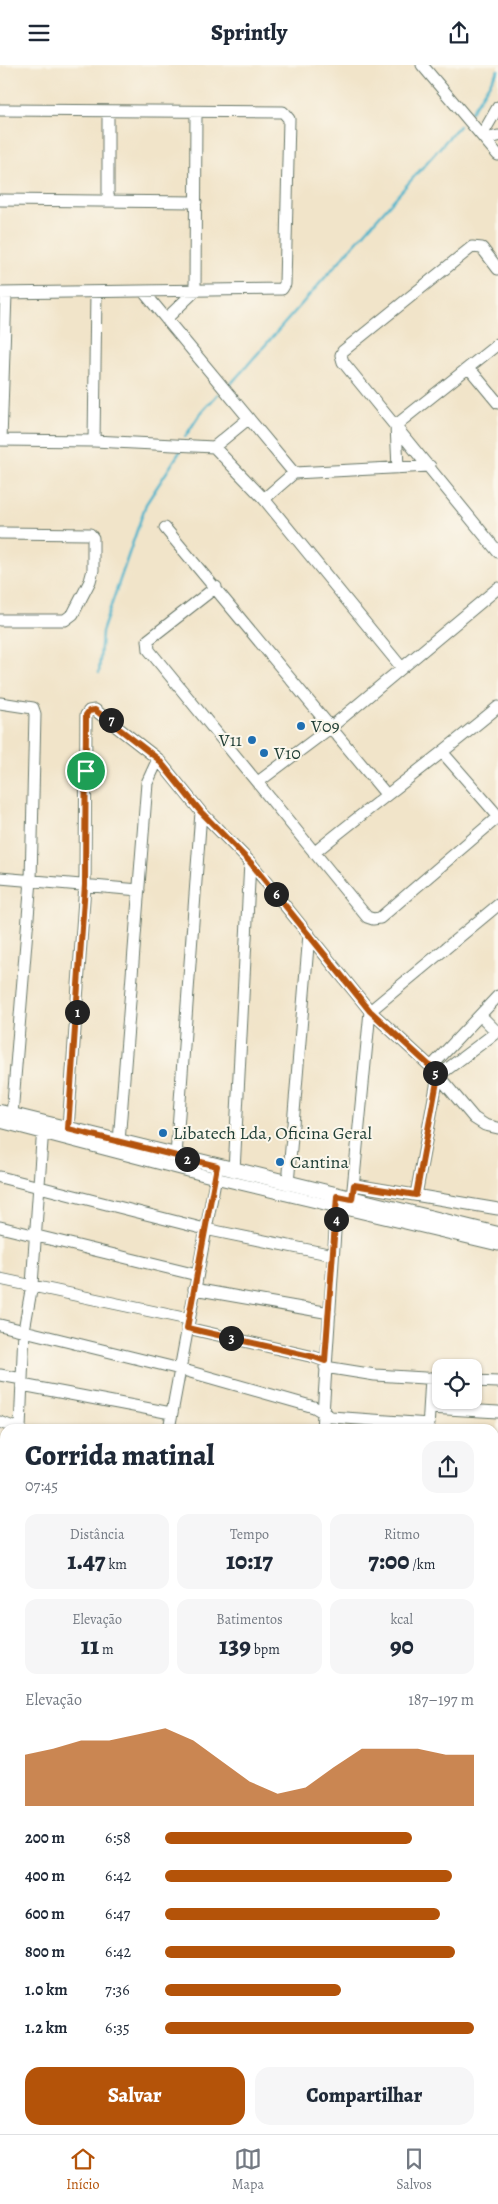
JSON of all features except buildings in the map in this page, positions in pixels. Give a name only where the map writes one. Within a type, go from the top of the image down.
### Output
[{"type":"main road","points":[[4,1117],[43,1128],[68,1129],[176,1156],[216,1172],[234,1171],[288,1184],[337,1201],[353,1192],[436,1219],[498,1234]]},
{"type":"street","points":[[422,65],[498,155]]},
{"type":"street","points":[[483,137],[498,107]]},
{"type":"street","points":[[0,110],[283,112],[289,119],[285,284],[282,289],[3,293],[0,440],[94,441],[214,447],[264,499],[402,668]]},
{"type":"street","points":[[108,112],[108,200]]},
{"type":"street","points":[[166,319],[195,291],[196,112]]},
{"type":"street","points":[[483,137],[498,137]]},
{"type":"street","points":[[0,200],[196,202]]},
{"type":"street","points":[[498,269],[482,247],[472,247],[343,351],[341,355],[343,361],[498,552]]},
{"type":"street","points":[[142,291],[220,387],[294,473]]},
{"type":"street","points":[[94,441],[96,292]]},
{"type":"street","points":[[396,425],[498,344]]},
{"type":"street","points":[[469,367],[498,403]]},
{"type":"street","points":[[214,447],[248,419]]},
{"type":"street","points":[[396,425],[398,468]]},
{"type":"street","points":[[264,499],[294,473],[430,466]]},
{"type":"street","points":[[165,528],[216,587],[386,794]]},
{"type":"street","points":[[0,533],[90,534],[93,538],[93,570],[73,615],[65,620],[0,620]]},
{"type":"street","points":[[216,587],[148,639],[149,649],[367,917],[373,919],[380,918],[498,816],[442,753]]},
{"type":"street","points":[[258,782],[330,728],[498,588]]},
{"type":"street","points":[[0,703],[28,706],[33,708],[35,714],[32,880],[4,1117]]},
{"type":"street","points":[[314,853],[498,707]]},
{"type":"street","points":[[68,1129],[85,885],[86,715],[89,711],[95,710],[158,759],[201,812],[250,862],[370,1011],[431,1067],[474,1118],[485,1125],[498,1128]]},
{"type":"street","points":[[119,1142],[147,783],[158,759]]},
{"type":"street","points":[[176,1156],[201,812]]},
{"type":"street","points":[[234,1171],[250,862]]},
{"type":"street","points":[[0,878],[139,890]]},
{"type":"street","points":[[498,905],[370,1011],[353,1192],[416,1195],[498,1209]]},
{"type":"street","points":[[288,1184],[309,934]]},
{"type":"street","points":[[431,1067],[498,996]]},
{"type":"street","points":[[416,1195],[438,1076],[497,1031],[480,1015]]},
{"type":"street","points":[[19,1424],[24,1330],[32,1285],[43,1128],[337,1201],[498,1245]]},
{"type":"street","points":[[170,1424],[216,1172]]},
{"type":"street","points":[[0,1177],[205,1229],[333,1255]]},
{"type":"street","points":[[436,1219],[439,1199]]},
{"type":"street","points":[[322,1424],[337,1201]]},
{"type":"street","points":[[0,1227],[196,1275]]},
{"type":"street","points":[[0,1279],[188,1323],[314,1357],[325,1364],[375,1375],[432,1378]]},
{"type":"street","points":[[194,1289],[330,1313]]},
{"type":"street","points":[[0,1325],[180,1369],[322,1411],[331,1417],[406,1424]]},
{"type":"street","points":[[0,1375],[22,1382],[171,1413]]},
{"type":"street","points":[[482,1381],[498,1382]]},
{"type":"street","points":[[428,1424],[432,1398]]},
{"type":"street","points":[[430,1408],[498,1412]]},
{"type":"waterway","points":[[471,112],[498,70]]},
{"type":"waterway","points":[[229,386],[459,126]]},
{"type":"waterway","points":[[185,437],[200,414],[218,394]]},
{"type":"waterway","points":[[99,673],[102,632],[146,504],[181,450]]},
{"type":"place","name":"V09","points":[[301,726]]},
{"type":"place","name":"V11","points":[[252,740]]},
{"type":"place","name":"V10","points":[[264,753]]},
{"type":"place","name":"Libatech Lda, Oficina Geral","points":[[163,1133]]},
{"type":"place","name":"Cantina","points":[[280,1162]]},
{"type":"route","points":[[95,710],[158,759],[201,812],[250,862],[370,1011],[431,1067],[438,1076],[416,1195],[354,1185],[352,1199],[337,1196],[330,1313],[325,1361],[187,1328],[217,1166],[68,1129],[71,1117],[85,885],[86,771],[86,715],[89,711],[95,710]]}]
